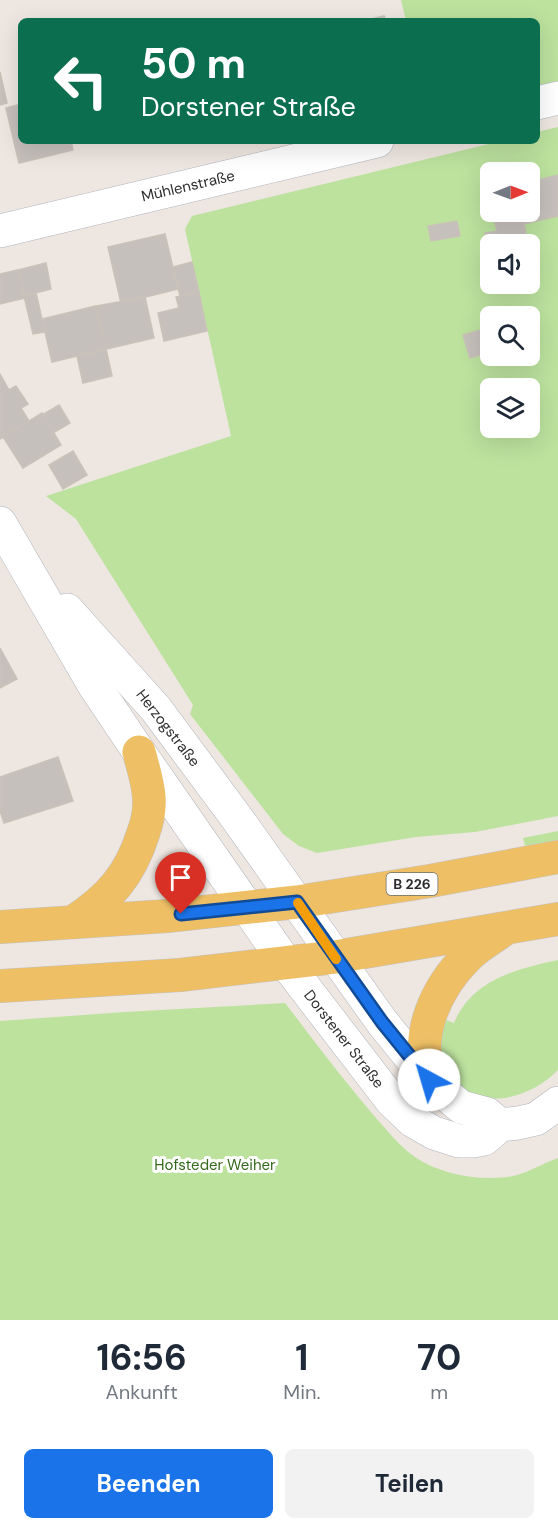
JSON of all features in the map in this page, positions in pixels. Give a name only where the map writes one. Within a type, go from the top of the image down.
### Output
[{"type":"main road","points":[[73,922],[90,911],[115,889],[134,862],[146,824],[150,799],[139,752]]},
{"type":"main road","name":"B 226","points":[[0,927],[297,902],[430,881],[558,857]]},
{"type":"main road","points":[[0,986],[180,975],[335,957],[558,919]]},
{"type":"main road","points":[[429,1080],[425,1067],[425,1035],[429,1016],[435,1003],[450,977],[470,955],[506,928]]},
{"type":"street","points":[[540,102],[558,98]]},
{"type":"street","name":"Mühlenstraße","points":[[0,231],[363,144]]},
{"type":"street","name":"Herzogstraße","points":[[0,523],[94,685],[246,908]]},
{"type":"street","name":"Herzogstraße","points":[[26,565],[156,709],[297,902]]},
{"type":"street","points":[[297,902],[382,1022],[429,1080],[461,1107],[487,1114],[500,1125]]},
{"type":"street","name":"Dorstener Straße","points":[[246,908],[391,1100],[413,1121],[434,1133],[466,1141],[484,1138],[500,1125],[518,1124],[536,1119],[558,1103]]},
{"type":"green space","points":[[401,0],[558,0],[558,81],[540,85],[540,18],[405,18]]},
{"type":"green space","points":[[558,127],[558,816],[475,832],[416,837],[317,853],[299,846],[283,834],[190,714],[193,705],[76,519],[46,496],[231,436],[185,229],[192,216],[489,144],[540,144],[540,131]]},
{"type":"green space","points":[[558,831],[558,840],[525,846],[523,838]]},
{"type":"green space","points":[[558,960],[558,1070],[526,1092],[509,1097],[491,1098],[474,1095],[460,1087],[448,1072],[441,1052],[443,1019],[454,1023],[472,996],[497,979]]},
{"type":"green space","name":"Hofsteder Weiher","points":[[285,1003],[341,1076],[394,1139],[425,1163],[459,1175],[495,1178],[520,1174],[558,1158],[558,1320],[0,1320],[0,1021]]},
{"type":"building","points":[[0,72],[7,103],[0,105]]},
{"type":"building","points":[[18,105],[18,144],[72,144],[73,150],[19,163],[6,108]]},
{"type":"building","points":[[558,175],[558,216],[540,220],[540,180]]},
{"type":"building","points":[[457,221],[460,236],[431,241],[428,226]]},
{"type":"building","points":[[495,222],[532,222],[524,224],[526,234],[485,234],[497,231]]},
{"type":"building","points":[[165,234],[178,289],[121,303],[108,247]]},
{"type":"building","points":[[192,262],[199,292],[180,296],[173,267]]},
{"type":"building","points":[[46,263],[51,289],[24,296],[18,270]]},
{"type":"building","points":[[18,270],[25,298],[0,304],[0,274]]},
{"type":"building","points":[[199,292],[207,331],[164,341],[158,313],[179,308],[176,297]]},
{"type":"building","points":[[36,293],[45,332],[33,334],[24,296]]},
{"type":"building","points":[[145,297],[154,338],[106,349],[96,306]]},
{"type":"building","points":[[96,306],[106,349],[52,362],[42,319]]},
{"type":"building","points":[[480,330],[480,355],[470,358],[463,335]]},
{"type":"building","points":[[106,349],[112,376],[83,383],[77,356]]},
{"type":"building","points":[[0,374],[9,390],[16,386],[28,404],[21,408],[29,421],[0,439]]},
{"type":"building","points":[[59,405],[70,423],[53,433],[42,415]]},
{"type":"building","points":[[42,413],[61,445],[23,468],[3,437]]},
{"type":"building","points":[[73,451],[87,475],[63,489],[49,465]]},
{"type":"building","points":[[0,648],[17,679],[0,688]]},
{"type":"building","points":[[58,757],[73,801],[4,823],[0,811],[0,777]]},
{"type":"slow traffic","points":[[298,903],[336,959]]},
{"type":"route","points":[[181,914],[297,902],[382,1022],[429,1080]]}]
